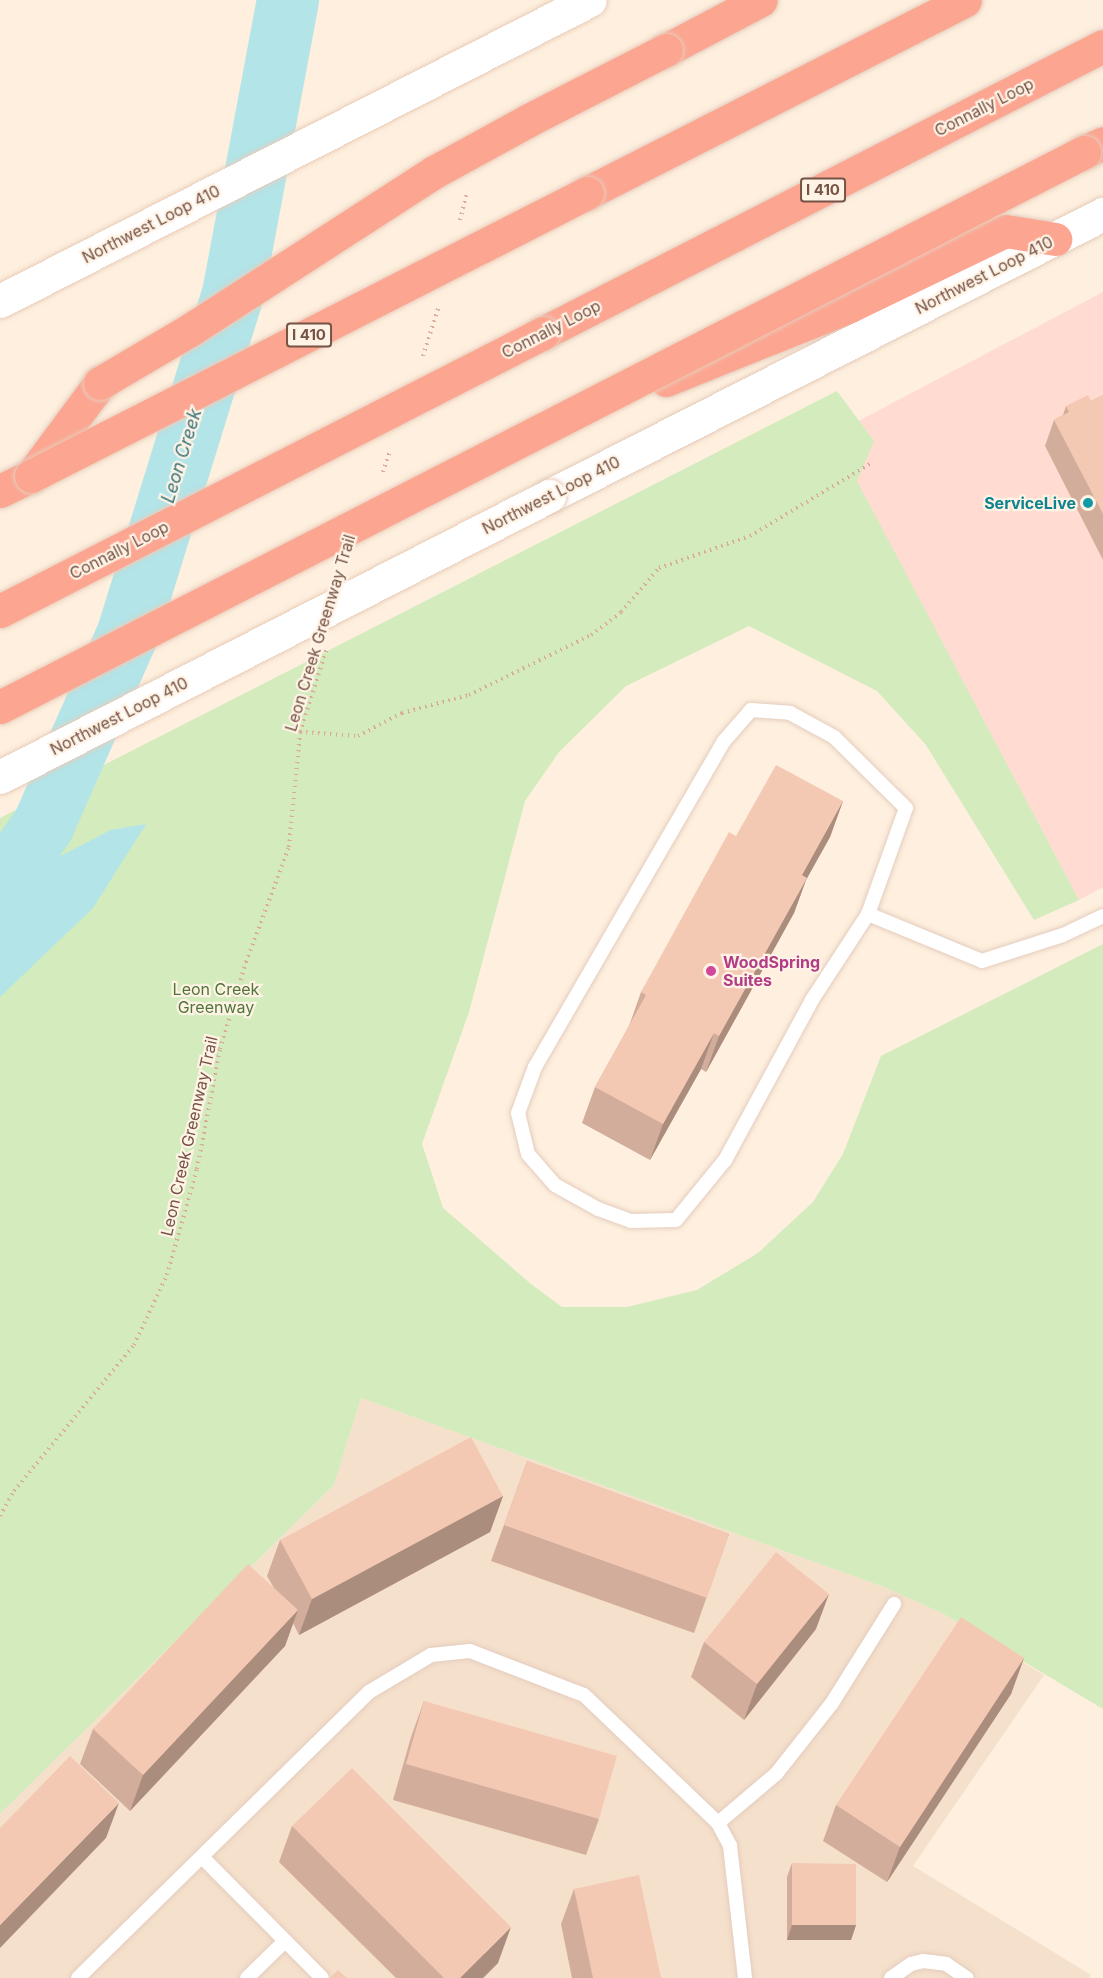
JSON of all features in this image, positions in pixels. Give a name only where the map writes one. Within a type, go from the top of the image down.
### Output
[{"type":"highway","points":[[31,476],[100,383],[190,330],[314,247],[434,172],[527,121],[761,0]]},
{"type":"highway","name":"I 410","points":[[0,491],[965,0]]},
{"type":"highway","name":"Connally Loop","points":[[0,611],[1103,46]]},
{"type":"highway","points":[[0,707],[1094,147]]},
{"type":"highway","points":[[0,683],[185,608],[508,451],[670,379],[842,309],[1005,231],[1054,239]]},
{"type":"main road","name":"Northwest Loop 410","points":[[0,301],[590,0]]},
{"type":"main road","name":"Northwest Loop 410","points":[[0,777],[1103,214]]},
{"type":"lane","points":[[751,710],[790,713],[834,737],[906,808],[868,914],[812,1000],[725,1160],[676,1220],[631,1221],[598,1209],[555,1185],[528,1154],[518,1113],[535,1066],[724,741],[751,710]]},
{"type":"lane","points":[[868,914],[982,961],[1063,935],[1103,916]]},
{"type":"lane","points":[[718,1823],[776,1774],[810,1732],[844,1685],[894,1604]]},
{"type":"lane","points":[[78,1978],[369,1692],[431,1656],[470,1651],[584,1695],[718,1823],[730,1846],[745,1978]]},
{"type":"lane","points":[[202,1857],[322,1978]]},
{"type":"lane","points":[[247,1978],[285,1941]]},
{"type":"lane","points":[[891,1978],[911,1964],[923,1960],[946,1964],[967,1978]]},
{"type":"path","points":[[458,227],[469,183]]},
{"type":"path","points":[[422,360],[440,304]]},
{"type":"path","points":[[379,482],[391,449]]},
{"type":"path","points":[[300,732],[358,736],[402,713],[470,694],[591,635],[621,612],[659,568],[750,536],[870,464]]},
{"type":"path","name":"Leon Creek Greenway Trail","points":[[0,1516],[14,1491],[134,1345],[167,1275],[197,1169],[220,1049],[246,962],[289,847],[300,732],[328,646]]},
{"type":"shaded area","points":[[1103,292],[1103,887],[1079,900],[832,435]]},
{"type":"shaded area","points":[[361,1398],[884,1587],[942,1613],[1044,1675],[913,1866],[1091,1975],[1089,1978],[0,1978],[0,1814],[334,1485]]},
{"type":"green space","name":"Leon Creek Greenway","points":[[837,391],[874,441],[857,481],[1079,900],[1034,920],[926,745],[877,691],[749,626],[626,686],[559,752],[525,801],[469,1012],[422,1144],[443,1208],[531,1284],[562,1307],[627,1307],[697,1290],[758,1253],[813,1202],[843,1154],[881,1056],[1103,944],[1103,1709],[942,1613],[884,1587],[361,1398],[334,1485],[0,1814],[0,818]]},
{"type":"water","points":[[146,824],[93,908],[0,997],[0,887],[111,830]]},
{"type":"building","points":[[1088,395],[1091,401],[1103,395],[1103,514],[1054,420],[1069,412],[1066,406]]},
{"type":"building","name":"WoodSpring Suites","points":[[776,765],[843,801],[802,875],[807,878],[719,1036],[714,1033],[663,1124],[595,1087],[646,995],[641,992],[729,832],[736,836]]},
{"type":"building","points":[[471,1437],[503,1496],[312,1599],[280,1540]]},
{"type":"building","points":[[527,1461],[729,1534],[707,1598],[504,1525]]},
{"type":"building","points":[[776,1552],[829,1594],[757,1684],[704,1642]]},
{"type":"building","points":[[248,1564],[298,1610],[143,1775],[93,1729]]},
{"type":"building","points":[[961,1617],[1024,1658],[900,1847],[836,1805]]},
{"type":"building","points":[[424,1701],[617,1756],[599,1819],[406,1764]]},
{"type":"building","points":[[70,1756],[119,1803],[0,1925],[0,1828]]},
{"type":"building","points":[[352,1768],[511,1927],[460,1978],[444,1978],[292,1826]]},
{"type":"building","points":[[792,1863],[856,1864],[856,1925],[792,1925]]},
{"type":"building","points":[[639,1875],[661,1978],[593,1978],[574,1889]]},
{"type":"building","points":[[338,1970],[347,1978],[330,1978]]},
{"type":"waterway","name":"Leon Creek","points":[[0,886],[43,826],[128,633],[233,294],[288,0]]},
{"type":"place","name":"ServiceLive","points":[[1088,503]]},
{"type":"place","name":"WoodSpring Suites","points":[[711,971]]}]
